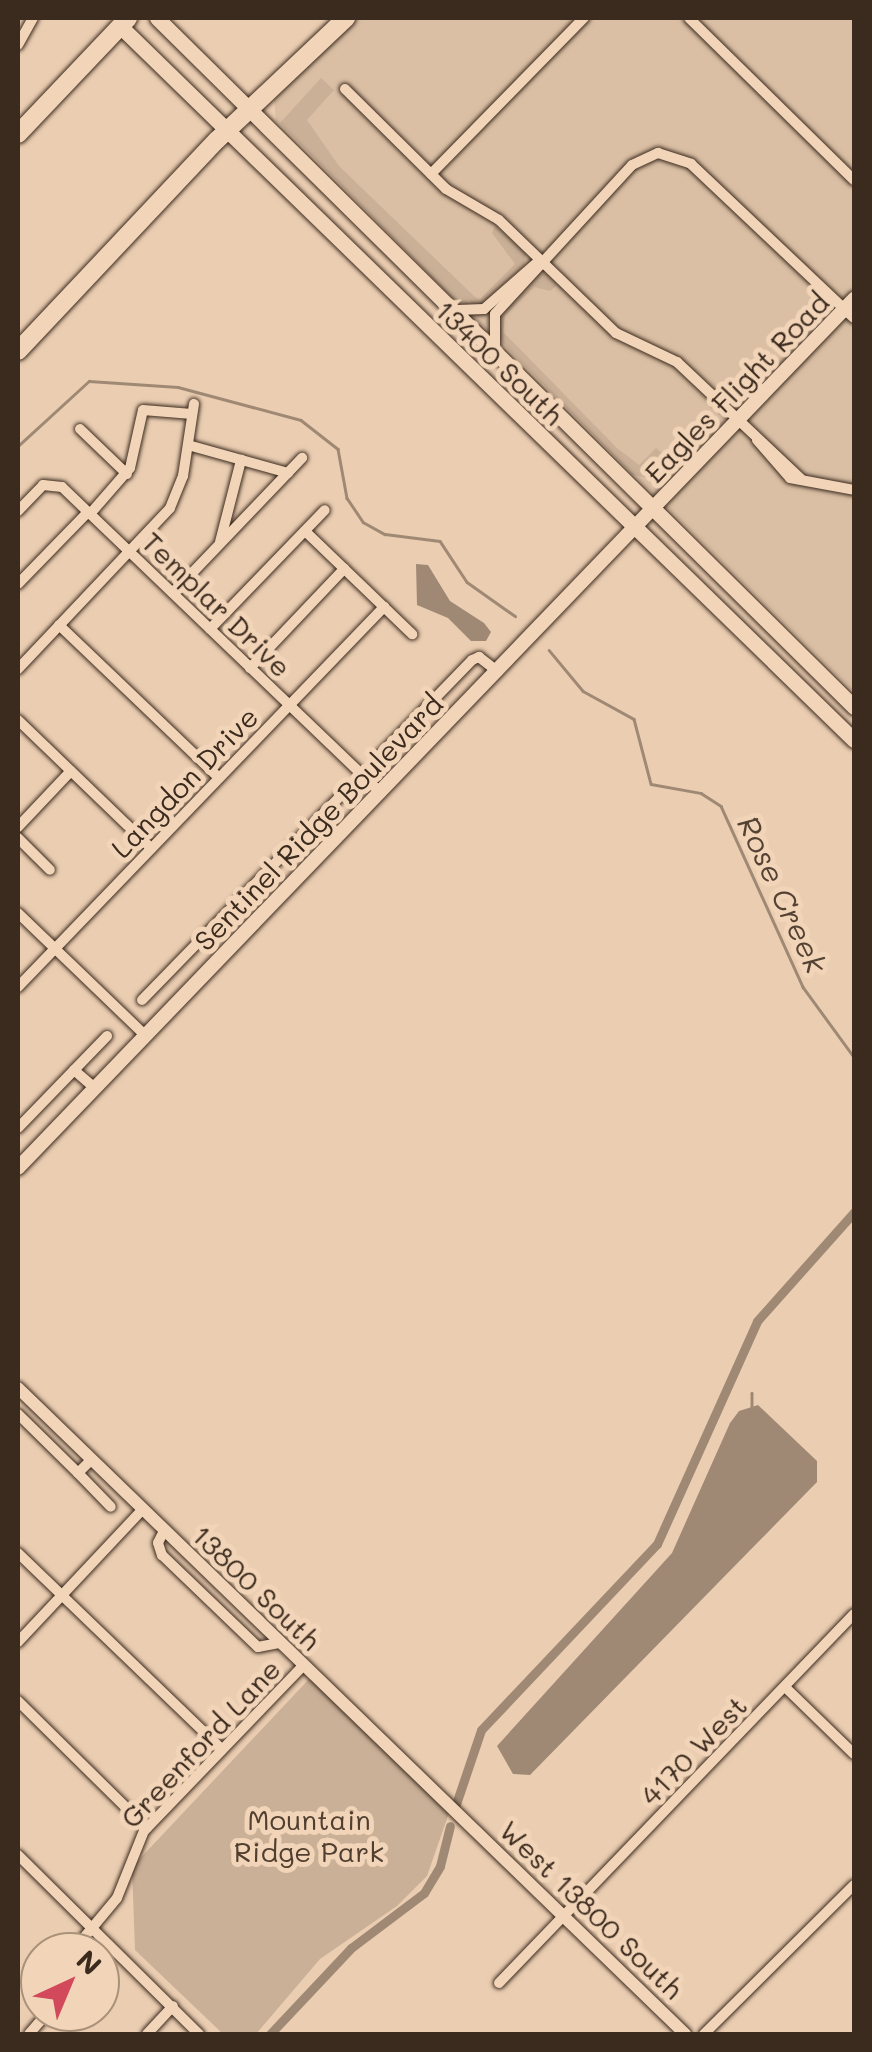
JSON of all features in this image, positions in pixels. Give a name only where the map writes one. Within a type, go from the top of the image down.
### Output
[{"type":"highway","points":[[18,351],[228,131],[346,18]]},
{"type":"highway","points":[[18,134],[120,20]]},
{"type":"main road","name":"13400 South","points":[[157,18],[854,706]]},
{"type":"main road","name":"13400 South","points":[[120,20],[228,131],[854,740]]},
{"type":"main road","name":"Eagles Flight Road","points":[[654,510],[851,309]]},
{"type":"main road","name":"Sentinel Ridge Boulevard","points":[[18,1168],[654,510]]},
{"type":"street","points":[[18,45],[33,18]]},
{"type":"street","points":[[432,174],[584,18]]},
{"type":"street","points":[[689,18],[854,180]]},
{"type":"street","points":[[345,89],[432,174],[489,211],[609,327],[671,357],[801,479],[854,490]]},
{"type":"street","points":[[448,307],[467,314],[484,310],[540,260],[634,163],[668,154],[691,164],[851,309]]},
{"type":"street","points":[[497,356],[492,318],[540,260]]},
{"type":"street","points":[[18,584],[127,474],[144,410],[193,409],[175,498],[130,552],[18,669]]},
{"type":"street","points":[[80,429],[127,474]]},
{"type":"street","points":[[188,445],[288,473]]},
{"type":"street","points":[[173,594],[302,458]]},
{"type":"street","points":[[218,545],[240,460]]},
{"type":"street","name":"Templar Drive","points":[[18,511],[53,483],[381,793]]},
{"type":"street","points":[[210,629],[325,510]]},
{"type":"street","points":[[305,531],[412,634]]},
{"type":"street","points":[[250,668],[344,569]]},
{"type":"street","name":"Langdon Drive","points":[[18,988],[384,607]]},
{"type":"street","points":[[59,625],[219,778]]},
{"type":"street","points":[[380,755],[472,660],[479,657],[498,672]]},
{"type":"street","points":[[18,720],[152,848]]},
{"type":"street","points":[[410,724],[430,742]]},
{"type":"street","points":[[18,827],[71,772]]},
{"type":"street","points":[[142,1000],[345,791]]},
{"type":"street","points":[[310,827],[329,846]]},
{"type":"street","points":[[18,838],[50,870]]},
{"type":"street","points":[[18,913],[146,1036]]},
{"type":"street","points":[[176,965],[196,984]]},
{"type":"street","points":[[18,1128],[106,1036]]},
{"type":"street","points":[[74,1070],[95,1088]]},
{"type":"street","name":"13800 South","points":[[18,1388],[464,1819]]},
{"type":"street","points":[[18,1414],[111,1506]]},
{"type":"street","points":[[78,1473],[91,1460]]},
{"type":"street","points":[[18,1642],[142,1510]]},
{"type":"street","points":[[18,1553],[222,1749]]},
{"type":"street","name":"4170 West","points":[[499,1983],[854,1614]]},
{"type":"street","name":"Greenford Lane","points":[[89,1932],[117,1898],[130,1855],[147,1828],[303,1666]]},
{"type":"street","points":[[785,1688],[854,1754]]},
{"type":"street","points":[[18,1702],[147,1828]]},
{"type":"street","name":"West 13800 South","points":[[464,1819],[685,2034]]},
{"type":"street","points":[[18,1855],[199,2034]]},
{"type":"street","points":[[704,2034],[854,1885]]},
{"type":"street","points":[[147,2034],[174,2006]]},
{"type":"shaded area","points":[[358,18],[854,18],[854,692],[276,121],[274,98]]},
{"type":"shaded area","points":[[416,564],[428,565],[450,601],[484,623],[491,632],[486,641],[471,641],[448,618],[417,605]]},
{"type":"shaded area","points":[[758,1405],[817,1461],[817,1482],[530,1775],[513,1774],[497,1746],[672,1553],[730,1423],[739,1411]]},
{"type":"green space","points":[[321,78],[334,90],[307,120],[339,166],[475,297],[480,299],[515,264],[492,233],[495,226],[526,253],[524,265],[479,307],[466,300],[473,310],[463,309],[280,123]]},
{"type":"green space","points":[[538,274],[548,274],[574,303],[557,285],[550,291],[534,287],[505,316],[503,332],[617,448],[639,465],[656,448],[669,459],[712,413],[708,428],[656,479],[633,475],[496,336],[497,316]]},
{"type":"green space","name":"Mountain Ridge Park","points":[[310,1678],[449,1813],[427,1876],[397,1906],[320,1959],[256,2034],[223,2034],[135,1950],[132,1867]]},
{"type":"waterway","name":"Rose Creek","points":[[18,446],[89,381],[178,387],[301,420],[338,449],[347,498],[363,522],[385,534],[440,541],[467,582],[515,616]]},
{"type":"waterway","name":"Rose Creek","points":[[549,650],[583,691],[634,719],[651,784],[701,793],[721,806],[803,987],[854,1057]]},
{"type":"waterway","points":[[456,1804],[481,1730],[657,1544],[757,1321],[854,1212]]},
{"type":"waterway","points":[[752,1393],[752,1406]]},
{"type":"waterway","points":[[270,2034],[351,1948],[424,1893],[440,1866],[450,1826]]}]
